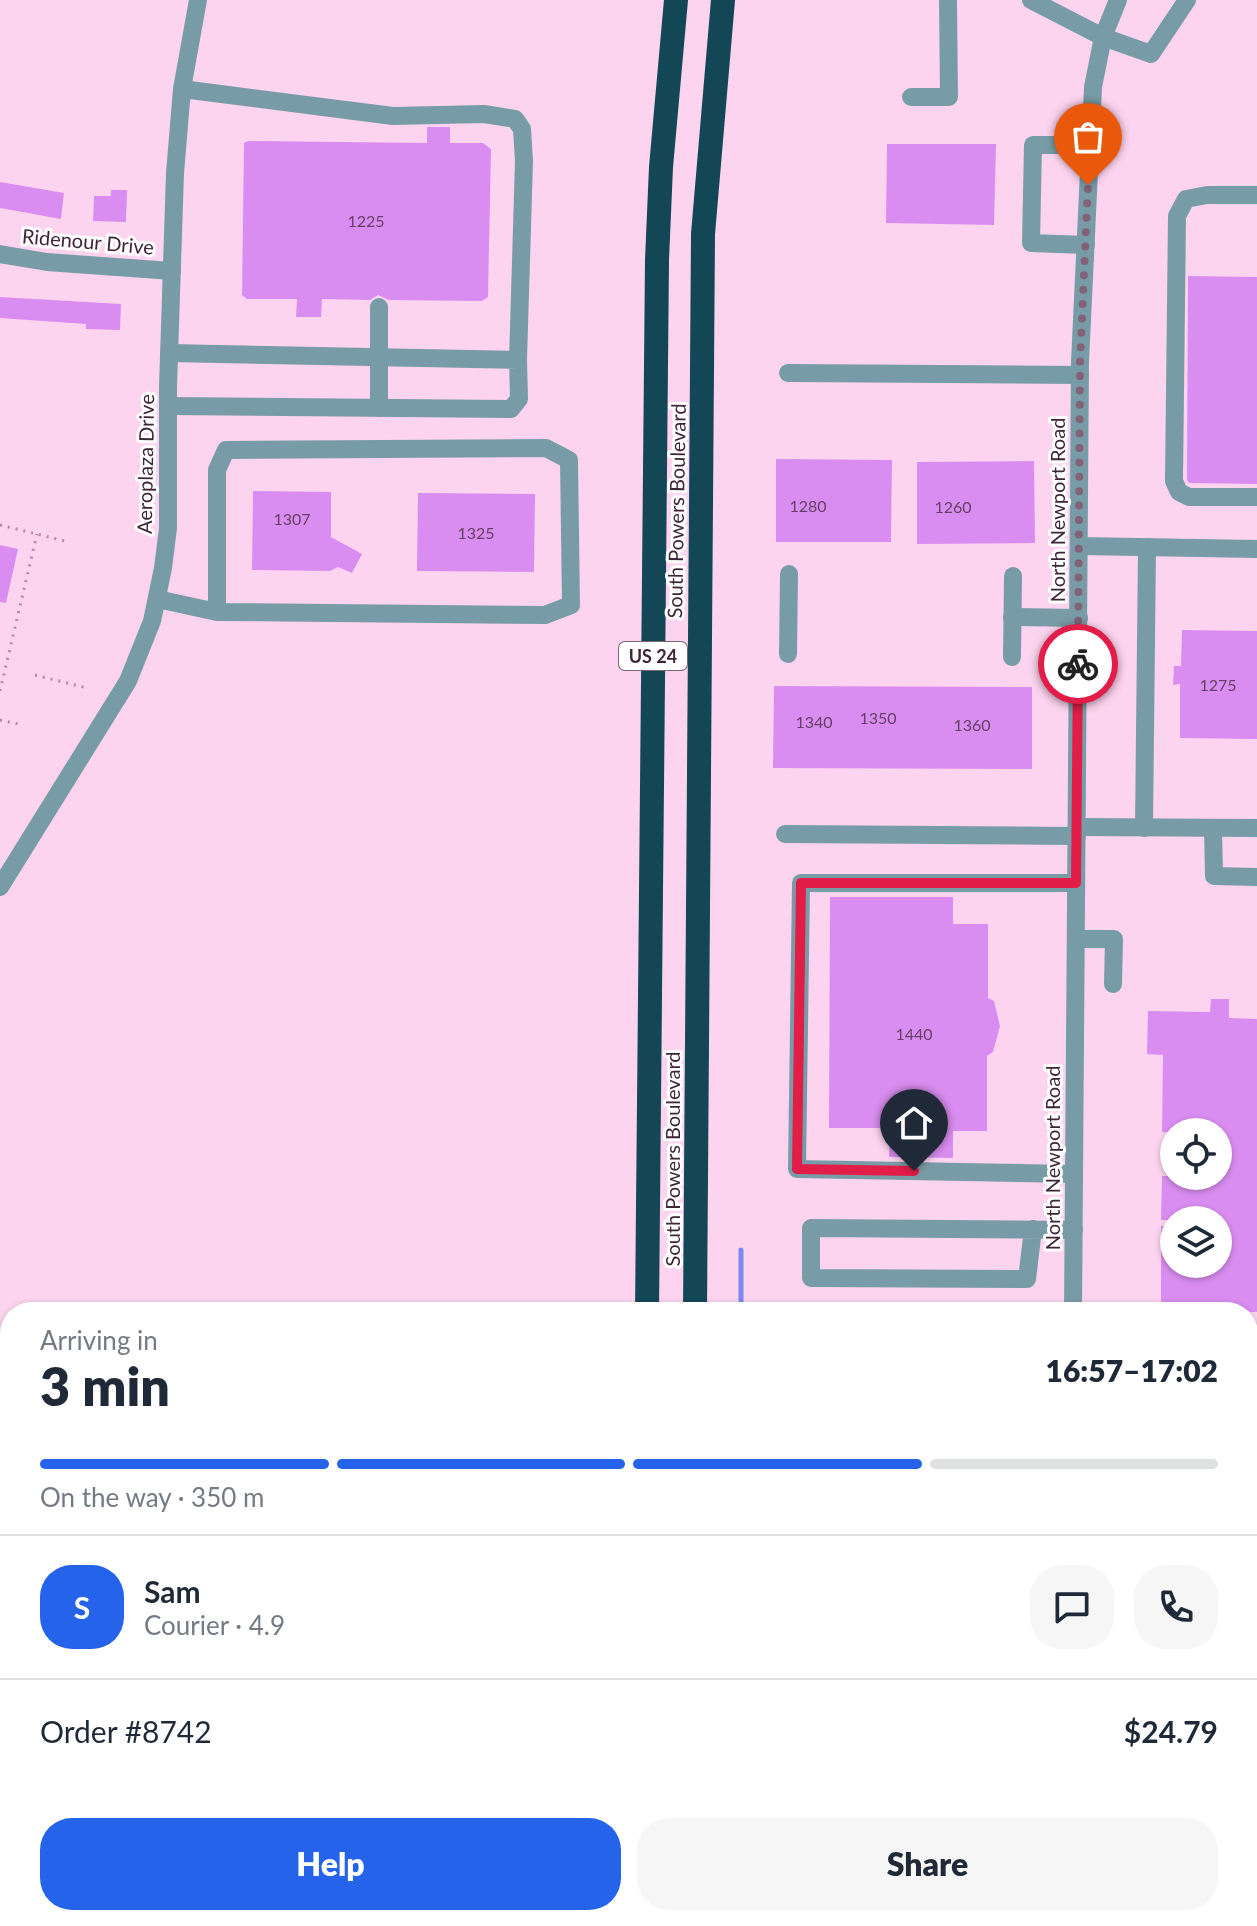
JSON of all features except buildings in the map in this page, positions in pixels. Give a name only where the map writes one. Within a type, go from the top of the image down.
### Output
[{"type":"highway","name":"South Powers Boulevard","points":[[647,1302],[657,260],[661,167],[676,0]]},
{"type":"highway","name":"South Powers Boulevard","points":[[695,1302],[703,234],[723,0]]},
{"type":"street","name":"Aeroplaza Drive","points":[[0,887],[109,716],[143,646],[157,599],[168,528],[169,353],[182,89],[198,0]]},
{"type":"street","points":[[911,97],[949,97],[948,0]]},
{"type":"street","name":"North Newport Road","points":[[1073,1302],[1080,375],[1093,87],[1103,37],[1118,0]]},
{"type":"street","points":[[1041,2],[1103,37],[1151,54],[1187,0]]},
{"type":"street","points":[[168,406],[511,409],[519,399],[524,161],[522,129],[515,119],[484,114],[393,116],[182,89]]},
{"type":"street","points":[[1086,245],[1031,243],[1033,145],[1090,145]]},
{"type":"street","points":[[1257,195],[1207,195],[1186,199],[1177,216],[1174,481],[1179,492],[1189,497],[1257,497]]},
{"type":"street","name":"Ridenour Drive","points":[[0,254],[47,262],[172,271]]},
{"type":"street","points":[[379,307],[379,408]]},
{"type":"street","points":[[169,353],[518,360]]},
{"type":"street","points":[[788,373],[1080,375]]},
{"type":"street","points":[[157,599],[217,612],[545,615],[571,605],[569,460],[546,448],[226,450],[217,470],[217,612]]},
{"type":"street","points":[[1079,546],[1257,549]]},
{"type":"street","points":[[1144,828],[1147,547]]},
{"type":"street","points":[[788,654],[789,574]]},
{"type":"street","points":[[1012,657],[1013,576]]},
{"type":"street","points":[[1012,617],[1079,618]]},
{"type":"street","points":[[1213,828],[1214,876],[1257,877]]},
{"type":"street","points":[[785,834],[1257,828]]},
{"type":"street","points":[[1074,1174],[797,1169],[801,883],[1076,883]]},
{"type":"street","points":[[1076,939],[1114,939],[1113,984]]},
{"type":"street","points":[[1033,1229],[1027,1279],[811,1278],[811,1228],[1033,1229],[1074,1230]]},
{"type":"path","points":[[0,525],[69,542]]},
{"type":"path","points":[[0,691],[37,534]]},
{"type":"path","points":[[35,675],[87,688]]},
{"type":"path","points":[[0,720],[23,725]]},
{"type":"waterway","points":[[741,1250],[741,1302]]},
{"type":"way so far","points":[[1078,664],[1080,362],[1088,185]]},
{"type":"route","points":[[914,1171],[797,1169],[801,883],[1076,883],[1078,664]]}]
